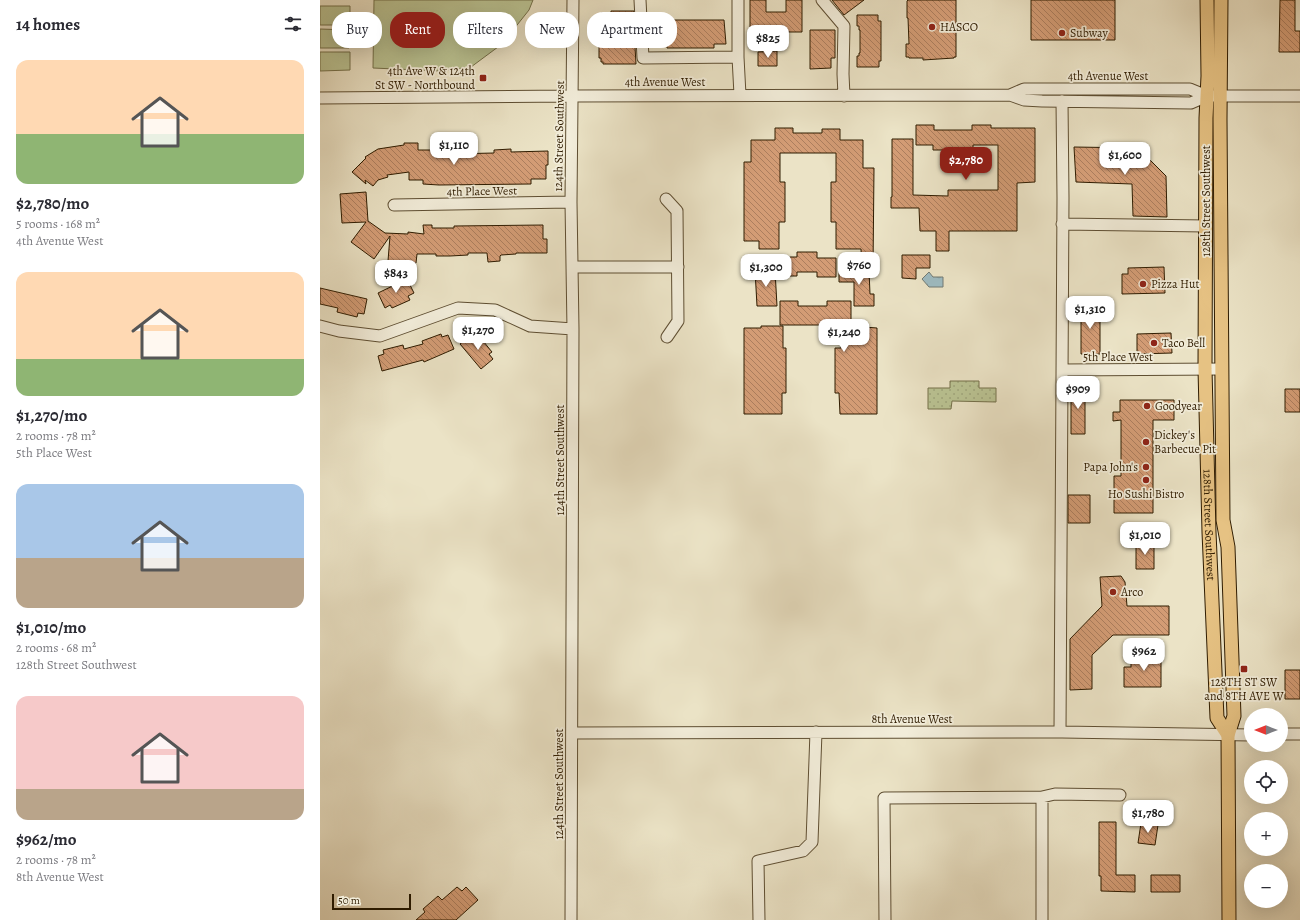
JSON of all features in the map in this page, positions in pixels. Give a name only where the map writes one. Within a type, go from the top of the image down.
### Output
[{"type":"main road","name":"128th Street Southwest","points":[[1207,0],[1208,76],[1205,369],[1209,532],[1217,718],[1228,735]]},
{"type":"main road","name":"128th Street Southwest","points":[[1221,0],[1222,520],[1228,547],[1234,716],[1228,735],[1229,920]]},
{"type":"street","name":"124th Street Southwest","points":[[571,920],[573,329],[571,202],[573,0]]},
{"type":"street","points":[[640,0],[643,58],[738,57]]},
{"type":"street","points":[[738,0],[740,95]]},
{"type":"street","points":[[822,0],[844,26],[842,74],[844,96]]},
{"type":"street","name":"4th Avenue West","points":[[1010,95],[1024,89],[1190,89],[1207,96],[1300,96]]},
{"type":"street","name":"4th Avenue West","points":[[320,98],[1010,95],[1024,100],[1192,103],[1207,96]]},
{"type":"street","points":[[1060,732],[1062,101]]},
{"type":"street","points":[[666,199],[677,211],[678,267],[678,321],[667,337]]},
{"type":"street","name":"4th Place West","points":[[394,205],[571,202]]},
{"type":"street","points":[[1062,224],[1206,226]]},
{"type":"street","points":[[572,267],[678,267]]},
{"type":"street","points":[[320,326],[339,331],[380,336],[458,308],[495,310],[530,326],[573,329]]},
{"type":"street","name":"5th Place West","points":[[1062,370],[1222,369]]},
{"type":"street","points":[[759,920],[758,861],[802,851],[812,842],[816,732]]},
{"type":"street","name":"8th Avenue West","points":[[572,733],[1060,732],[1244,735]]},
{"type":"street","points":[[1288,734],[1300,734]]},
{"type":"street","points":[[885,920],[884,798],[1042,797],[1055,794],[1120,795]]},
{"type":"street","points":[[1042,797],[1042,920]]},
{"type":"green space","points":[[374,0],[533,0],[529,10],[525,12],[525,15],[517,25],[517,12],[453,12],[453,48],[497,48],[471,67],[440,71],[373,68],[373,48],[382,48],[382,12],[374,12]]},
{"type":"green space","points":[[320,6],[350,6],[350,12],[332,12],[332,25],[320,25]]},
{"type":"green space","points":[[320,29],[332,29],[332,48],[320,48]]},
{"type":"green space","points":[[320,52],[350,52],[350,70],[320,71]]},
{"type":"green space","points":[[950,381],[979,381],[979,388],[996,388],[996,402],[952,401],[951,409],[928,409],[928,388],[950,388]]},
{"type":"water","points":[[929,272],[933,277],[943,277],[943,287],[929,287],[922,279]]},
{"type":"building","points":[[750,0],[766,0],[766,12],[786,12],[786,0],[802,0],[802,32],[755,32],[755,30],[751,30]]},
{"type":"building","points":[[832,0],[864,0],[844,15]]},
{"type":"building","name":"HASCO","points":[[908,0],[956,0],[956,57],[923,60],[923,58],[906,57],[906,44],[909,44],[907,18]]},
{"type":"building","points":[[1031,0],[1115,0],[1115,40],[1031,40]]},
{"type":"building","points":[[1280,0],[1295,0],[1295,31],[1300,31],[1300,52],[1279,52]]},
{"type":"building","points":[[611,11],[634,11],[634,12]]},
{"type":"building","points":[[857,15],[878,15],[878,21],[881,21],[881,61],[879,61],[879,67],[857,67],[857,56],[859,56],[860,53],[860,30],[859,26],[857,26]]},
{"type":"building","points":[[677,20],[724,20],[726,44],[714,44],[714,48],[677,48]]},
{"type":"building","points":[[810,30],[835,30],[835,58],[831,58],[831,68],[810,69]]},
{"type":"building","points":[[599,48],[635,48],[636,64],[603,64],[603,62],[601,62],[601,58],[599,58]]},
{"type":"building","points":[[777,51],[777,66],[758,66],[758,52]]},
{"type":"building","points":[[916,125],[934,125],[934,130],[972,130],[972,125],[991,125],[991,128],[1035,128],[1035,182],[1017,183],[1017,231],[949,231],[949,251],[936,251],[936,231],[920,231],[919,208],[891,208],[892,139],[913,139],[913,195],[948,196],[948,190],[998,190],[998,145],[973,145],[973,150],[933,150],[933,145],[916,145]]},
{"type":"building","points":[[775,128],[793,128],[793,133],[822,133],[822,129],[840,129],[840,140],[863,140],[863,168],[874,168],[873,269],[862,269],[861,249],[836,249],[836,222],[831,222],[831,182],[836,182],[836,153],[780,153],[780,182],[785,182],[785,222],[779,222],[779,249],[759,249],[759,241],[744,241],[744,162],[751,162],[751,140],[775,140]]},
{"type":"building","points":[[404,143],[418,143],[418,150],[445,150],[445,153],[450,154],[494,153],[494,150],[511,149],[511,152],[548,151],[546,179],[531,179],[531,184],[439,185],[423,184],[423,180],[409,180],[409,172],[387,175],[388,177],[378,180],[373,186],[365,180],[366,184],[352,172],[366,158],[365,157],[378,149],[404,145]]},
{"type":"building","points":[[1074,147],[1138,148],[1166,176],[1167,217],[1133,216],[1132,184],[1076,182]]},
{"type":"building","points":[[366,192],[368,221],[385,233],[408,234],[408,232],[424,234],[423,225],[432,225],[432,228],[454,228],[454,226],[543,225],[543,239],[547,239],[547,253],[516,253],[501,255],[500,261],[488,262],[487,253],[468,253],[468,255],[450,256],[417,254],[416,263],[388,261],[390,236],[374,259],[351,242],[366,222],[342,223],[340,194]]},
{"type":"building","points":[[797,252],[817,252],[817,258],[836,258],[836,277],[817,277],[817,272],[797,272],[797,276],[779,276],[779,257],[797,257]]},
{"type":"building","points":[[902,255],[930,255],[930,268],[916,268],[916,279],[902,278]]},
{"type":"building","name":"Pizza Hut","points":[[1164,267],[1165,293],[1122,294],[1122,274],[1128,274],[1128,268]]},
{"type":"building","points":[[755,270],[775,270],[777,306],[757,306]]},
{"type":"building","points":[[839,270],[869,270],[870,294],[874,294],[874,306],[854,306],[854,282],[839,282]]},
{"type":"building","points":[[407,279],[414,293],[408,296],[410,300],[392,308],[390,305],[385,308],[378,293]]},
{"type":"building","points":[[320,288],[367,299],[364,314],[358,313],[357,317],[337,312],[338,308],[320,304]]},
{"type":"building","points":[[780,301],[798,301],[798,306],[827,306],[827,301],[851,301],[851,326],[877,328],[877,414],[840,414],[839,393],[835,393],[835,348],[841,348],[840,325],[780,325]]},
{"type":"building","points":[[1081,307],[1100,307],[1100,354],[1081,354]]},
{"type":"building","points":[[761,326],[783,326],[783,348],[786,348],[786,393],[782,393],[782,414],[744,414],[744,328],[761,328]]},
{"type":"building","name":"Taco Bell","points":[[1171,333],[1172,353],[1137,354],[1137,334]]},
{"type":"building","points":[[441,334],[442,337],[448,335],[454,349],[424,362],[423,360],[382,371],[378,356],[384,354],[383,350],[403,345],[404,349],[423,344],[422,341]]},
{"type":"building","points":[[472,334],[476,339],[479,336],[492,352],[489,354],[493,359],[481,369],[460,344]]},
{"type":"building","points":[[1071,385],[1085,385],[1085,434],[1071,434]]},
{"type":"building","points":[[1285,389],[1300,389],[1300,412],[1285,412]]},
{"type":"building","points":[[1120,400],[1174,400],[1174,420],[1153,420],[1153,513],[1114,513],[1114,476],[1121,476],[1121,420],[1113,421],[1113,412],[1120,412]]},
{"type":"building","points":[[1068,495],[1090,495],[1090,523],[1068,523]]},
{"type":"building","name":"Arco","points":[[1136,542],[1154,542],[1154,569],[1136,569]]},
{"type":"building","points":[[1121,576],[1125,582],[1127,606],[1169,606],[1169,635],[1113,635],[1092,655],[1092,689],[1070,690],[1070,639],[1102,606],[1100,577]]},
{"type":"building","points":[[1131,655],[1161,655],[1161,687],[1124,687],[1124,667],[1131,667]]},
{"type":"building","points":[[1285,670],[1300,670],[1300,699],[1285,699]]},
{"type":"building","points":[[1099,822],[1116,822],[1116,875],[1135,875],[1135,892],[1101,891],[1101,876],[1099,876]]},
{"type":"building","points":[[1141,823],[1158,825],[1155,845],[1138,843]]},
{"type":"building","points":[[1151,875],[1180,875],[1180,892],[1151,892]]},
{"type":"building","points":[[457,887],[462,891],[466,887],[478,900],[456,920],[416,920],[425,912],[423,909],[438,896],[442,900]]},
{"type":"place","name":"HASCO","points":[[932,27]]},
{"type":"place","name":"Subway","points":[[1062,33]]},
{"type":"place","name":"4th Ave W & 124th St SW - Northbound","points":[[483,78]]},
{"type":"place","name":"Pizza Hut","points":[[1143,284]]},
{"type":"place","name":"Taco Bell","points":[[1154,343]]},
{"type":"place","name":"Goodyear","points":[[1147,406]]},
{"type":"place","name":"Dickey's Barbecue Pit","points":[[1146,442]]},
{"type":"place","name":"Papa John's","points":[[1146,467]]},
{"type":"place","name":"Ho Sushi Bistro","points":[[1146,480]]},
{"type":"place","name":"Arco","points":[[1113,592]]},
{"type":"place","name":"128TH ST SW and 8TH AVE W","points":[[1244,669]]}]
